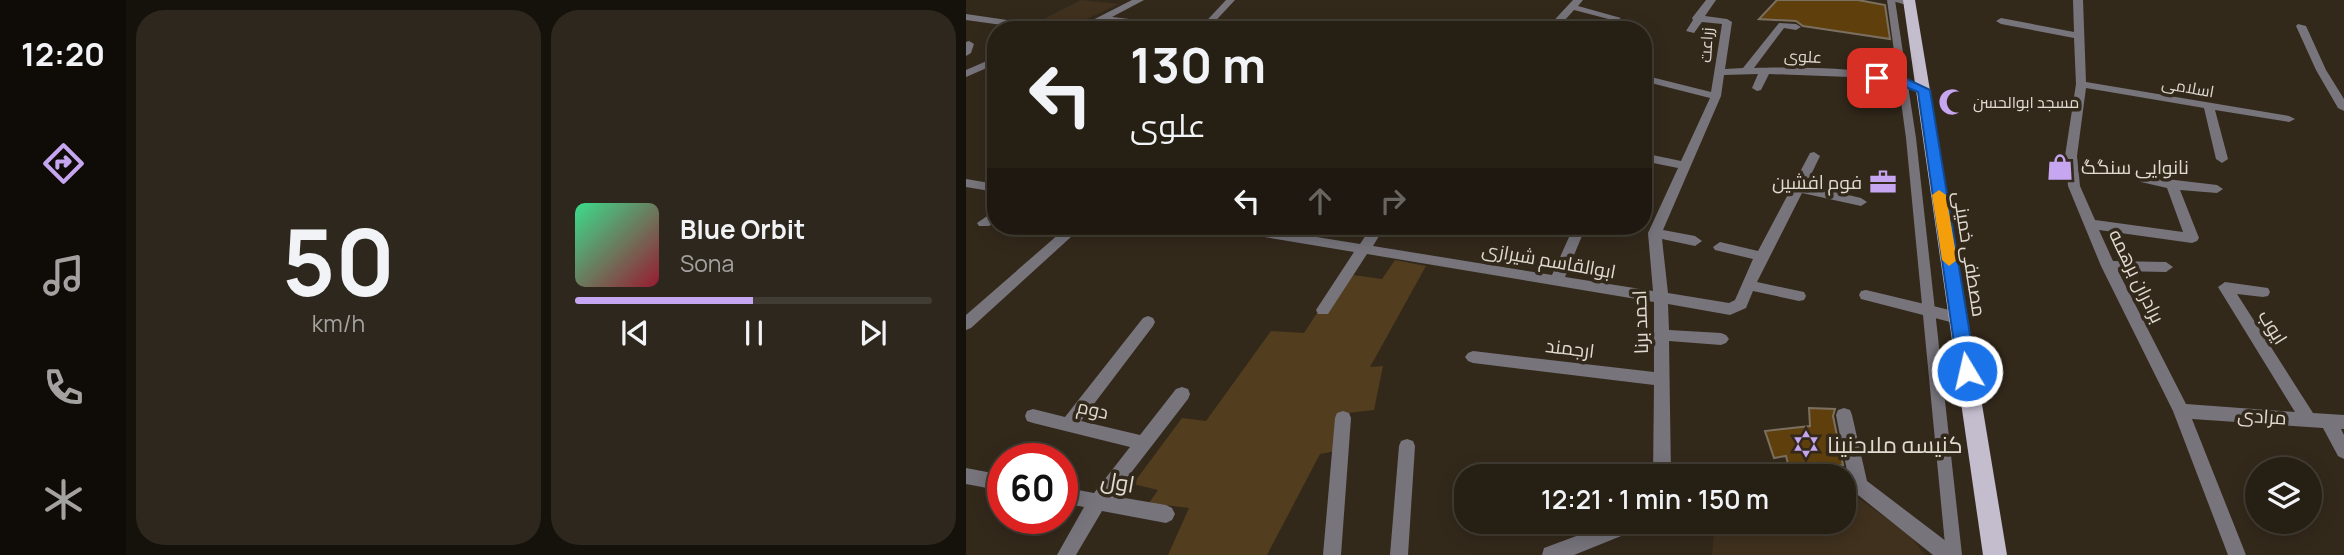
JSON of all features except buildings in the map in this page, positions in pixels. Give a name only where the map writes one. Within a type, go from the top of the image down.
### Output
[{"type":"main road","name":"مصطفی خمینی","points":[[1901,1],[1923,90],[1995,555]]},
{"type":"street","points":[[1098,21],[1139,0]]},
{"type":"street","points":[[1691,31],[1711,0]]},
{"type":"street","name":"برادران برهمه","points":[[2078,0],[2081,84],[2071,156],[2074,186],[2108,266],[2180,411],[2237,555]]},
{"type":"street","points":[[1558,21],[1575,3],[1616,18]]},
{"type":"street","points":[[966,17],[996,21]]},
{"type":"street","name":"زراعت","points":[[1697,18],[1727,22],[1716,96]]},
{"type":"street","points":[[1103,19],[1121,21]]},
{"type":"street","points":[[2001,21],[2080,36]]},
{"type":"street","points":[[1746,72],[1782,25],[1796,27]]},
{"type":"street","points":[[2301,26],[2321,70],[2344,108]]},
{"type":"street","points":[[969,69],[987,63]]},
{"type":"street","name":"علوی","points":[[1720,72],[1799,70],[1903,81],[1923,90]]},
{"type":"street","points":[[1757,88],[1765,71]]},
{"type":"street","points":[[1652,80],[1716,96]]},
{"type":"street","name":"اسلامی","points":[[2081,84],[2289,119]]},
{"type":"street","name":"احمد برنا","points":[[1662,464],[1661,300],[1655,233],[1716,96]]},
{"type":"street","points":[[2208,107],[2222,159]]},
{"type":"street","points":[[1800,296],[1748,285],[1760,256],[1800,188],[1814,156]]},
{"type":"street","points":[[1652,159],[1683,165]]},
{"type":"street","points":[[2145,179],[2172,185],[2217,189]]},
{"type":"street","points":[[966,183],[987,186]]},
{"type":"street","points":[[2091,224],[2192,238],[2172,185]]},
{"type":"street","points":[[1800,188],[1861,202]]},
{"type":"street","points":[[1655,233],[1695,241]]},
{"type":"street","points":[[966,324],[1066,235]]},
{"type":"street","name":"ابوالقاسم شیرازی","points":[[1291,235],[1661,300],[1737,308],[1748,285]]},
{"type":"street","points":[[1323,310],[1373,235]]},
{"type":"street","points":[[1557,280],[1576,235]]},
{"type":"street","points":[[1720,247],[1760,256]]},
{"type":"street","points":[[2108,266],[2166,267]]},
{"type":"street","name":"ایوب","points":[[2263,292],[2225,287],[2308,419]]},
{"type":"street","points":[[1866,295],[1958,318]]},
{"type":"street","points":[[1068,425],[1149,322]]},
{"type":"street","points":[[1662,335],[1721,339]]},
{"type":"street","name":"ارجمند","points":[[1473,357],[1662,380]]},
{"type":"street","points":[[1066,555],[1097,503],[1182,394]]},
{"type":"street","name":"مرادی","points":[[2180,411],[2336,421]]},
{"type":"street","points":[[1844,415],[1850,464]]},
{"type":"street","name":"دوم","points":[[1033,416],[1143,443]]},
{"type":"street","points":[[1332,555],[1343,418]]},
{"type":"street","points":[[2336,421],[2344,451]]},
{"type":"street","points":[[1399,555],[1406,446]]},
{"type":"street","points":[[966,476],[987,480]]},
{"type":"street","points":[[1856,485],[1948,555]]},
{"type":"street","name":"اول","points":[[1078,499],[1166,514]]},
{"type":"street","points":[[1551,555],[1604,534]]},
{"type":"lane","points":[[1205,21],[1231,0]]},
{"type":"lane","points":[[1901,1],[1903,81],[1930,311],[1954,555]]},
{"type":"shaded area","points":[[1081,0],[1119,4],[1083,21],[1040,21]]},
{"type":"shaded area","points":[[1395,260],[1426,266],[1370,367],[1383,366],[1374,410],[1339,414],[1336,451],[1320,454],[1267,555],[1168,555],[1189,508],[1149,503],[1158,490],[1133,484],[1182,418],[1206,421],[1271,331],[1304,333],[1317,313],[1327,314],[1353,275],[1382,279]]},
{"type":"shaded area","points":[[1856,497],[1910,535],[1925,555],[1712,555],[1714,534],[1856,534]]},
{"type":"slow traffic","points":[[1939,195],[1949,260]]},
{"type":"place","name":"مسجد ابوالحسن","points":[[1952,102]]},
{"type":"place","name":"نانوایی سنگگ","points":[[2060,167]]},
{"type":"place","name":"فوم افشین","points":[[1883,182]]},
{"type":"place","name":"کنیسه ملاحنینا","points":[[1806,444]]},
{"type":"route","points":[[1877,78],[1903,81],[1923,90],[1967,371]]}]
